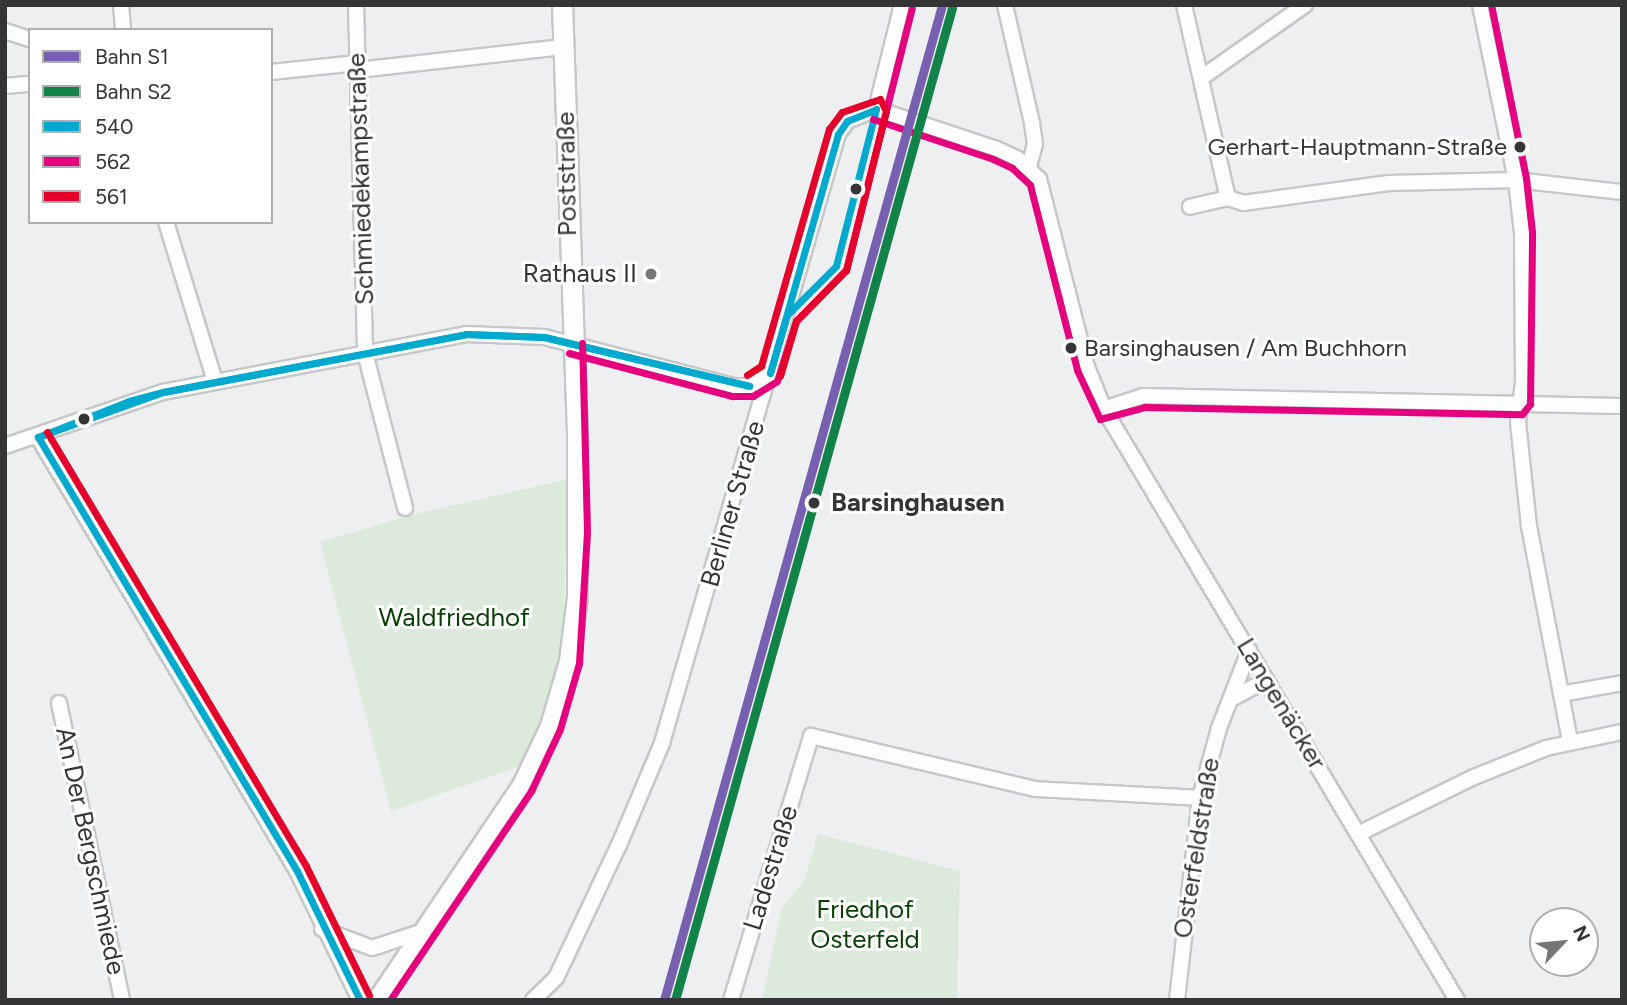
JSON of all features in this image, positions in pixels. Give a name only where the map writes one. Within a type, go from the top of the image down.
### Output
[{"type":"main road","name":"Poststraße","points":[[377,1000],[522,785],[550,726],[569,661],[577,530],[562,5]]},
{"type":"street","points":[[121,5],[123,28]]},
{"type":"street","name":"Schmiedekampstraße","points":[[356,5],[365,353],[405,508]]},
{"type":"street","points":[[902,5],[876,109],[997,149],[1029,167],[1035,144],[1032,123],[1005,5]]},
{"type":"street","points":[[1184,5],[1228,198]]},
{"type":"street","points":[[1201,78],[1305,5]]},
{"type":"street","points":[[1480,5],[1516,180],[1524,287],[1518,422],[1528,526],[1570,741]]},
{"type":"street","points":[[5,31],[28,38]]},
{"type":"street","points":[[273,72],[358,67],[563,47]]},
{"type":"street","points":[[5,86],[28,84]]},
{"type":"street","name":"Berliner Straße","points":[[533,1000],[556,978],[620,845],[662,743],[838,134],[847,121],[876,109]]},
{"type":"street","name":"Langenäcker","points":[[1029,167],[1044,193],[1087,367],[1104,409],[1457,1000]]},
{"type":"street","points":[[1190,208],[1228,198],[1243,203],[1389,183],[1516,180],[1622,192]]},
{"type":"street","points":[[167,224],[215,381]]},
{"type":"street","points":[[5,446],[38,437],[129,401],[215,381],[466,334],[503,332],[572,343],[734,386],[749,386],[770,373]]},
{"type":"street","points":[[1104,409],[1143,397],[1622,406]]},
{"type":"street","points":[[38,437],[297,872],[322,929],[360,1000]]},
{"type":"street","name":"Osterfeldstraße","points":[[1177,1000],[1200,797],[1248,651]]},
{"type":"street","points":[[1231,699],[1266,680]]},
{"type":"street","points":[[1560,694],[1622,683]]},
{"type":"street","name":"An Der Bergschmiede","points":[[59,703],[122,1000]]},
{"type":"street","points":[[1358,834],[1474,777],[1570,741],[1622,732]]},
{"type":"street","name":"Ladestraße","points":[[731,1000],[811,736],[1035,789],[1200,797]]},
{"type":"street","points":[[322,929],[372,948],[425,930]]},
{"type":"green space","name":"Waldfriedhof","points":[[568,479],[563,641],[543,719],[518,767],[391,811],[320,542],[411,515]]},
{"type":"green space","name":"Friedhof Osterfeld","points":[[818,834],[960,871],[957,1000],[762,1000],[782,908],[804,881]]},
{"type":"rail line","name":"S1","points":[[664,1000],[942,5]]},
{"type":"rail line","name":"S2","points":[[675,1000],[952,8]]},
{"type":"transit line","name":"562","points":[[873,119],[993,159],[1012,168],[1030,185],[1077,370],[1100,419],[1145,407],[1522,414],[1530,404],[1532,232],[1526,178],[1491,5]]},
{"type":"transit line","name":"562","points":[[569,353],[732,396],[753,396],[777,381],[796,321],[846,270],[912,8]]},
{"type":"transit line","name":"561","points":[[747,375],[761,366],[829,129],[842,112],[880,99],[886,111],[846,270],[796,321],[780,376]]},
{"type":"transit line","name":"540","points":[[876,109],[836,266],[787,315],[770,373],[838,134],[847,121],[876,109]]},
{"type":"transit line","name":"540","points":[[163,392],[466,334]]},
{"type":"transit line","name":"540","points":[[163,392],[466,334]]},
{"type":"transit line","name":"540","points":[[466,334],[544,337]]},
{"type":"transit line","name":"540","points":[[466,334],[544,337]]},
{"type":"transit line","name":"540","points":[[544,337],[749,386]]},
{"type":"transit line","name":"540","points":[[544,337],[749,386]]},
{"type":"transit line","name":"562","points":[[390,1000],[531,791],[560,729],[579,663],[587,531],[582,343]]},
{"type":"transit line","name":"540","points":[[163,392],[38,437],[129,401],[163,392]]},
{"type":"transit line","name":"561","points":[[47,432],[306,866],[369,995]]},
{"type":"transit line","name":"540","points":[[38,437],[297,871],[360,1000]]},
{"type":"place","name":"Gerhart-Hauptmann-Straße","points":[[1520,147]]},
{"type":"place","name":"Rathaus II","points":[[651,274]]},
{"type":"place","name":"Barsinghausen / Am Buchhorn","points":[[1071,348]]},
{"type":"place","name":"Barsinghausen","points":[[814,503]]}]
